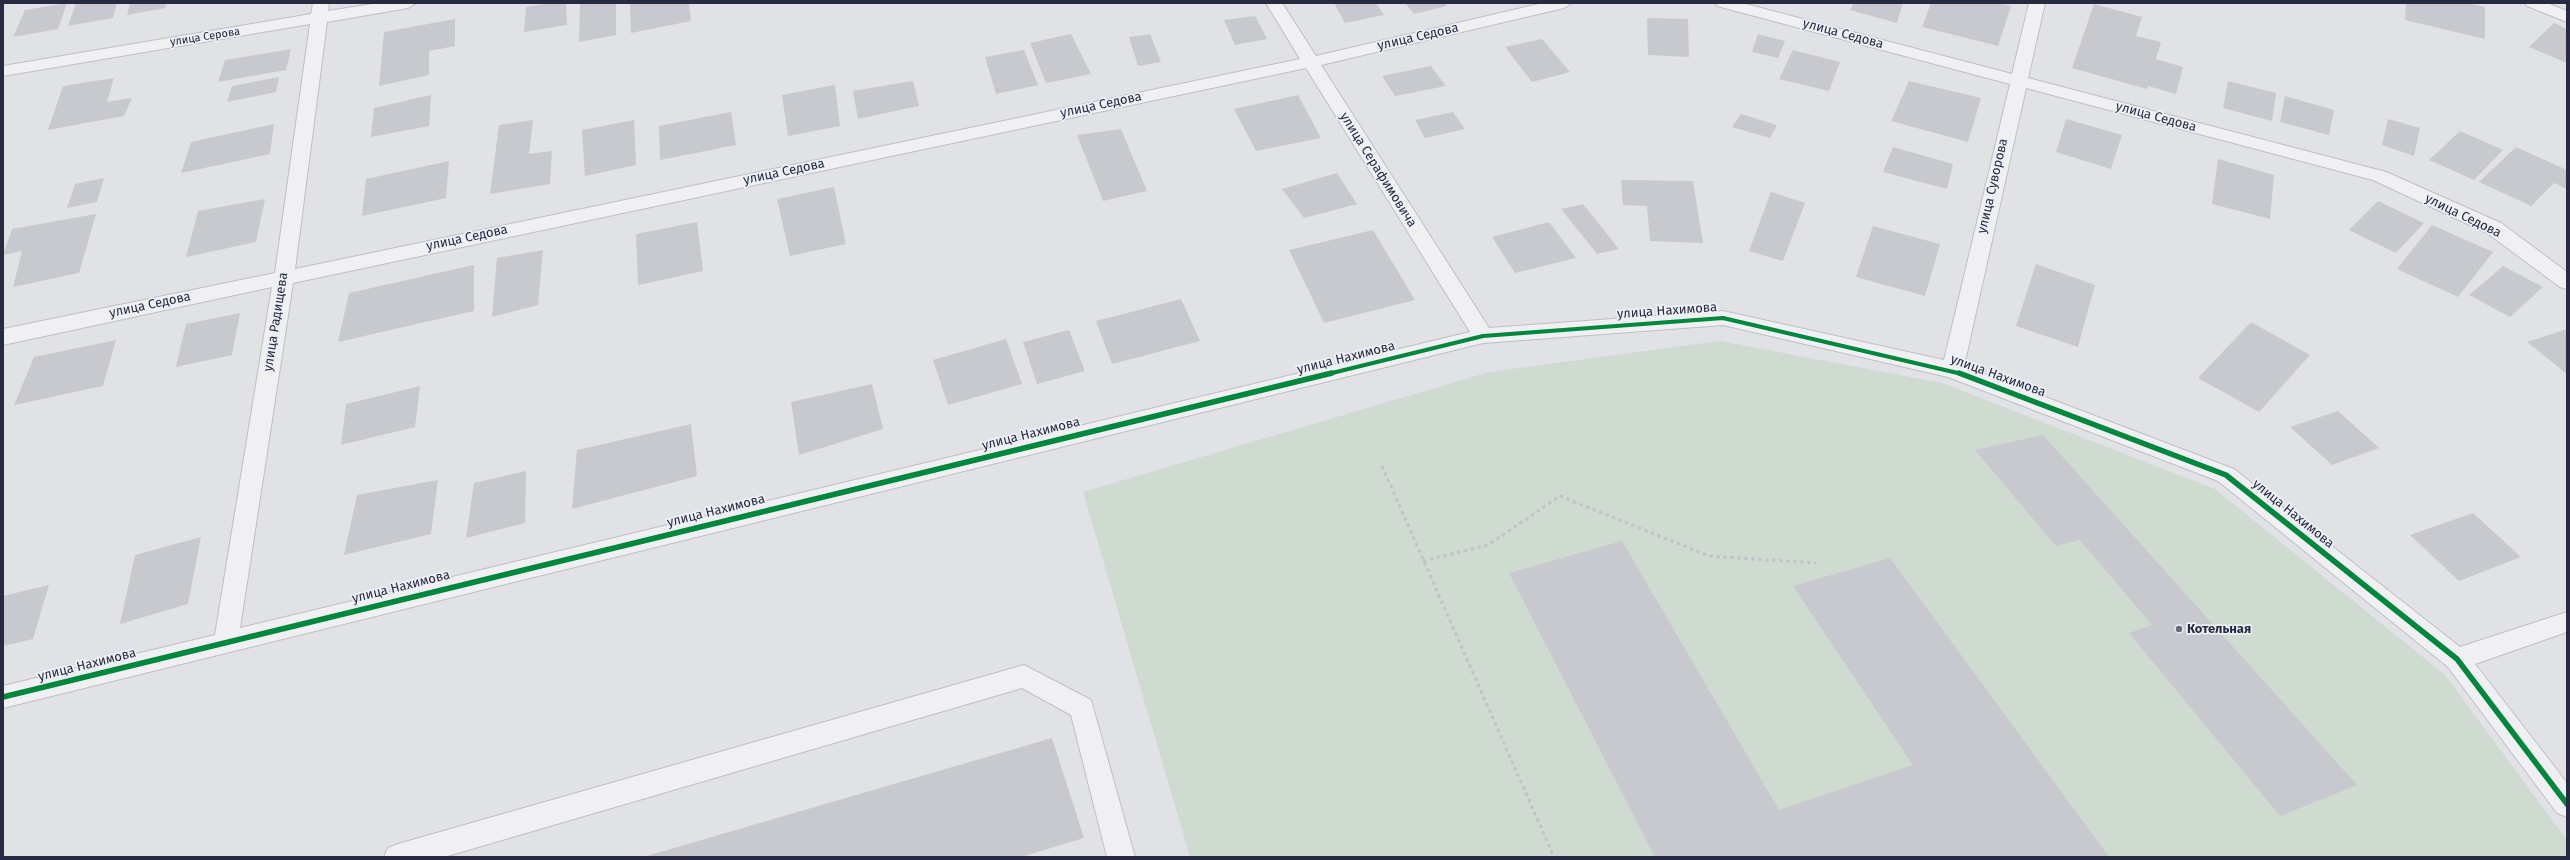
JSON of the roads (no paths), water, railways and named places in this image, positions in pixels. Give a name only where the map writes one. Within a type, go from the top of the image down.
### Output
[{"type":"street","name":"улица Серова","points":[[3,71],[320,11],[408,3]]},
{"type":"street","name":"улица Серафимовича","points":[[1274,3],[1483,336]]},
{"type":"street","name":"улица Седова","points":[[3,337],[1310,62],[1564,3]]},
{"type":"street","name":"улица Седова","points":[[1723,3],[2379,176],[2494,228],[2567,282]]},
{"type":"street","name":"улица Суворова","points":[[1952,370],[2037,3]]},
{"type":"street","points":[[2533,3],[2567,17]]},
{"type":"street","name":"улица Радищева","points":[[226,641],[284,277],[320,11]]},
{"type":"street","name":"улица Нахимова","points":[[3,697],[226,641],[1483,336],[1723,318],[1952,370],[2226,475],[2457,659],[2567,804]]},
{"type":"street","points":[[2457,659],[2567,622]]},
{"type":"street","points":[[398,857],[1024,676],[1082,708],[1121,857]]},
{"type":"place","name":"Котельная","points":[[2179,629]]}]
